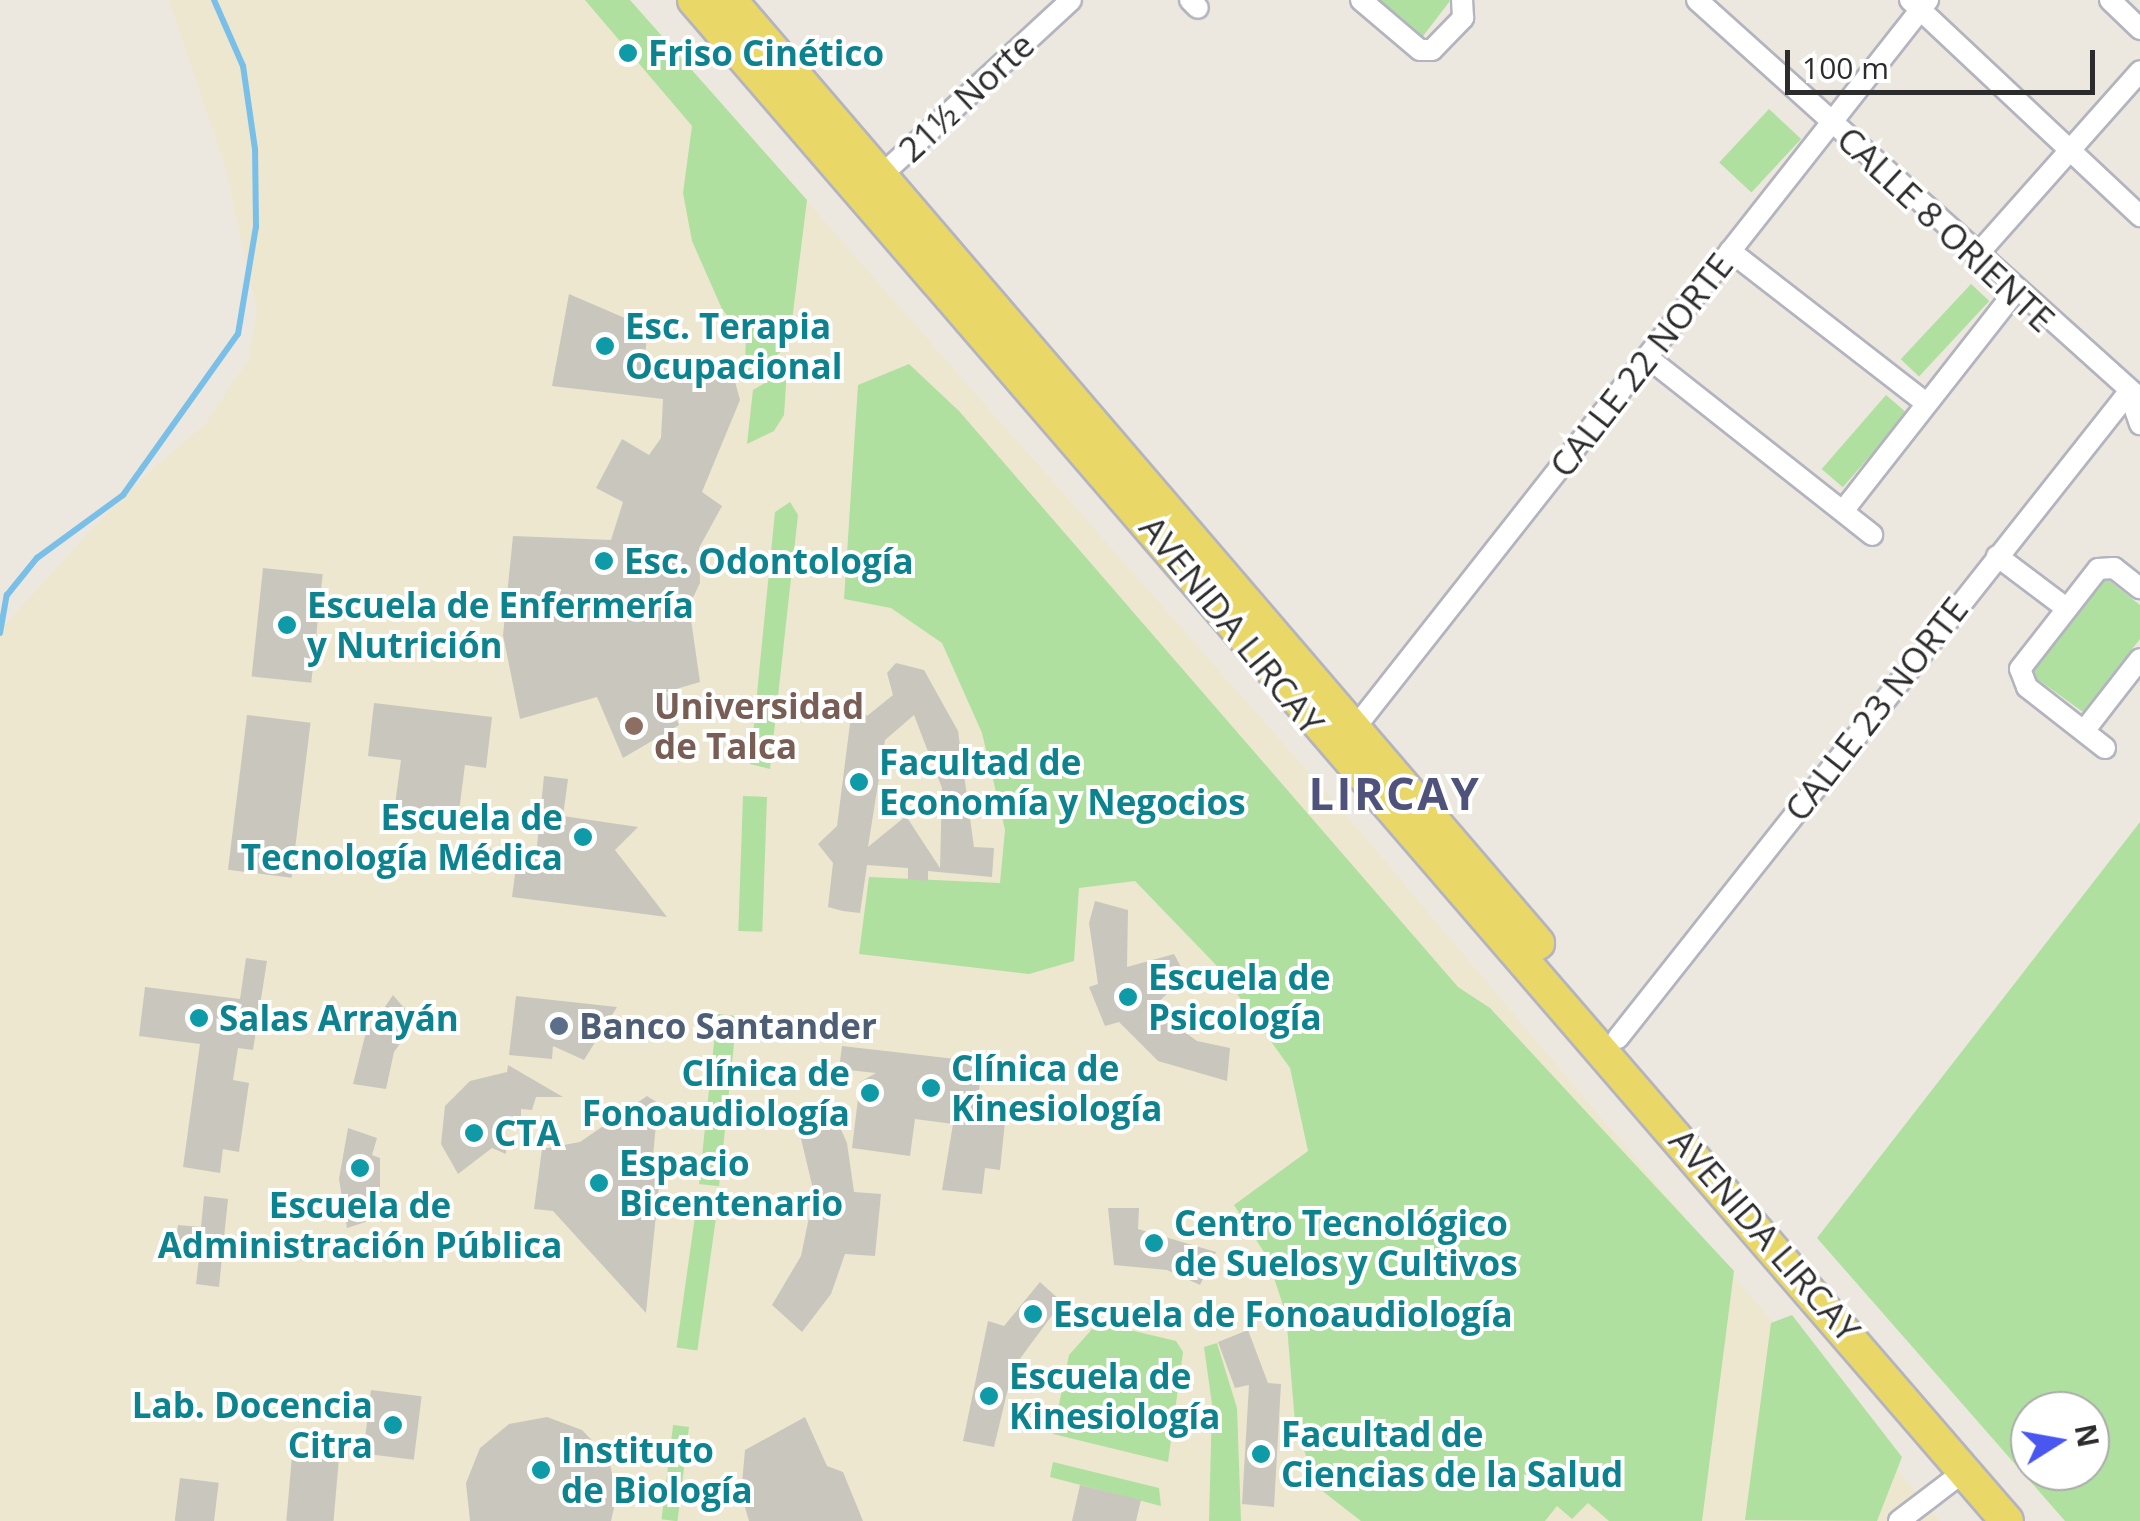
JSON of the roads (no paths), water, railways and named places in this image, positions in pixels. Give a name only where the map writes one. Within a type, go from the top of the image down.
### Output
[{"type":"main road","name":"AVENIDA LIRCAY","points":[[694,0],[872,184]]},
{"type":"main road","name":"AVENIDA LIRCAY","points":[[730,0],[872,184],[2007,1521]]},
{"type":"main road","name":"AVENIDA LIRCAY","points":[[1340,735],[1618,1038],[2030,1521]]},
{"type":"street","name":"21½ Norte","points":[[872,184],[1071,0]]},
{"type":"street","points":[[1362,0],[1420,50],[1432,50],[1464,18],[1462,0]]},
{"type":"street","name":"CALLE 8 ORIENTE","points":[[1697,0],[2015,292],[2134,394],[2140,424]]},
{"type":"street","points":[[2110,0],[2140,29]]},
{"type":"street","points":[[1919,4],[2140,216]]},
{"type":"street","name":"CALLE 22 NORTE","points":[[1340,735],[1647,357],[1919,4]]},
{"type":"street","points":[[1976,256],[2140,72]]},
{"type":"street","points":[[1730,252],[1927,404]]},
{"type":"street","points":[[1843,511],[2015,292]]},
{"type":"street","points":[[1647,357],[1872,534]]},
{"type":"street","name":"CALLE 23 NORTE","points":[[1618,1038],[1997,556],[2134,394]]},
{"type":"street","points":[[1997,556],[2066,608]]},
{"type":"street","points":[[2105,748],[2020,674],[2098,569],[2114,568],[2140,588]]},
{"type":"street","points":[[2084,731],[2140,659]]},
{"type":"street","points":[[1899,1521],[1966,1470]]},
{"type":"waterway","points":[[0,633],[7,595],[37,558],[123,495],[238,334],[256,227],[255,149],[243,66],[214,0]]},
{"type":"place","name":"Friso Cinético","points":[[628,53]]},
{"type":"place","name":"Esc. Terapia Ocupacional","points":[[605,346]]},
{"type":"place","name":"Esc. Odontología","points":[[604,561]]},
{"type":"place","name":"Escuela de Enfermería y Nutrición","points":[[287,625]]},
{"type":"place","name":"Universidad de Talca","points":[[634,726]]},
{"type":"place","name":"Facultad de Economía y Negocios","points":[[859,782]]},
{"type":"place","name":"Escuela de Tecnología Médica","points":[[583,837]]},
{"type":"place","name":"Escuela de Psicología","points":[[1128,997]]},
{"type":"place","name":"Salas Arrayán","points":[[199,1018]]},
{"type":"place","name":"Banco Santander","points":[[559,1026]]},
{"type":"place","name":"Clínica de Kinesiología","points":[[931,1088]]},
{"type":"place","name":"Clínica de Fonoaudiología","points":[[870,1093]]},
{"type":"place","name":"CTA","points":[[474,1133]]},
{"type":"place","name":"Escuela de Administración Pública","points":[[360,1168]]},
{"type":"place","name":"Espacio Bicentenario","points":[[599,1183]]},
{"type":"place","name":"Centro Tecnológico de Suelos y Cultivos","points":[[1154,1243]]},
{"type":"place","name":"Escuela de Fonoaudiología","points":[[1033,1314]]},
{"type":"place","name":"Escuela de Kinesiología","points":[[989,1396]]},
{"type":"place","name":"Lab. Docencia Citra","points":[[393,1425]]},
{"type":"place","name":"Facultad de Ciencias de la Salud","points":[[1261,1454]]},
{"type":"place","name":"Instituto de Biología","points":[[541,1470]]},
{"type":"district","name":"LIRCAY","points":[[1395,793]]}]
